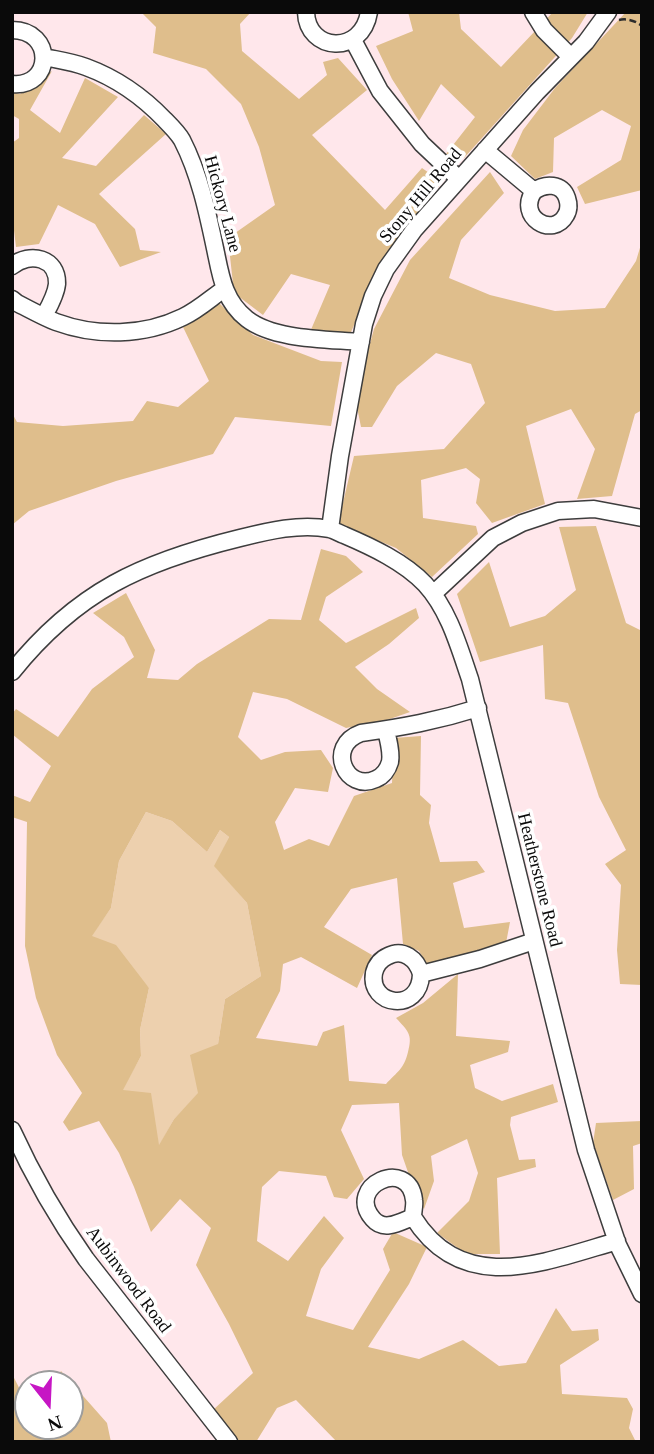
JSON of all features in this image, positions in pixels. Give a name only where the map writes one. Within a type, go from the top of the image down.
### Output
[{"type":"street","points":[[306,12],[310,27],[316,35],[333,43],[353,40],[367,23],[369,12]]},
{"type":"street","points":[[533,12],[544,30],[571,57]]},
{"type":"street","name":"Stony Hill Road","points":[[330,529],[364,324],[386,269],[414,230],[603,19]]},
{"type":"street","points":[[12,30],[21,30],[37,39],[44,57],[43,65],[33,79],[12,84]]},
{"type":"street","points":[[353,40],[380,91],[422,144],[459,179]]},
{"type":"street","name":"Hickory Lane","points":[[44,57],[84,66],[118,81],[152,107],[180,137],[201,189],[224,289],[233,305],[248,320],[290,336],[361,342]]},
{"type":"street","points":[[485,150],[534,191]]},
{"type":"street","points":[[12,266],[28,257],[45,261],[51,266],[57,281],[56,289],[44,316]]},
{"type":"street","points":[[12,299],[55,322],[92,331],[120,333],[151,328],[184,317],[224,289]]},
{"type":"street","points":[[433,594],[493,538],[522,523],[558,511],[594,509],[642,518]]},
{"type":"street","points":[[12,672],[47,632],[72,610],[145,567],[206,546],[278,530],[330,529]]},
{"type":"street","name":"Heatherstone Road","points":[[330,529],[371,547],[410,570],[424,583],[442,607],[461,651],[478,708],[586,1150],[617,1241],[642,1294]]},
{"type":"street","points":[[386,730],[442,719],[478,708]]},
{"type":"street","points":[[421,974],[480,959],[534,941]]},
{"type":"street","name":"Aubinwood Road","points":[[12,1130],[37,1181],[86,1259],[229,1442]]},
{"type":"street","points":[[413,1217],[430,1239],[445,1252],[493,1267],[530,1265],[617,1241]]},
{"type":"path","points":[[603,19],[623,19],[642,26]]},
{"type":"shaded area","points":[[141,12],[251,12],[240,24],[242,51],[299,99],[327,75],[323,62],[338,58],[367,90],[312,135],[385,210],[422,168],[442,182],[379,269],[351,332],[310,332],[330,285],[291,274],[263,315],[234,293],[228,238],[275,205],[259,147],[241,104],[206,69],[153,53],[156,27]]},
{"type":"shaded area","points":[[408,12],[459,12],[461,29],[501,67],[553,12],[588,12],[572,38],[464,158],[446,154],[475,117],[441,84],[419,121],[392,79],[376,46],[413,31]]},
{"type":"shaded area","points":[[626,12],[642,12],[642,190],[585,204],[577,187],[621,160],[631,126],[602,110],[554,138],[553,172],[535,179],[511,156],[523,130],[555,88]]},
{"type":"shaded area","points":[[52,71],[30,110],[60,133],[85,78],[118,97],[62,158],[96,166],[144,115],[166,134],[99,194],[135,229],[140,250],[161,252],[120,267],[95,224],[58,205],[39,244],[16,247],[12,214],[12,143],[19,138],[19,119],[12,115],[12,92],[20,94]]},
{"type":"shaded area","points":[[490,172],[504,193],[461,240],[449,278],[490,295],[555,311],[605,308],[636,261],[642,241],[642,410],[635,414],[612,496],[577,499],[595,449],[571,409],[526,426],[545,504],[492,523],[476,503],[480,479],[466,468],[421,480],[423,518],[476,526],[478,534],[432,577],[396,548],[338,524],[354,456],[444,449],[485,403],[471,364],[436,353],[397,386],[372,427],[361,427],[355,397],[374,329],[410,260]]},
{"type":"shaded area","points":[[219,303],[253,335],[321,361],[342,362],[331,426],[235,417],[213,454],[116,481],[29,511],[12,525],[12,413],[17,422],[63,426],[133,421],[147,401],[178,407],[209,381],[183,327]]},
{"type":"shaded area","points":[[596,526],[626,623],[642,631],[642,985],[620,984],[617,950],[621,885],[605,864],[626,850],[599,797],[568,703],[545,699],[543,645],[480,662],[457,594],[489,562],[510,627],[545,616],[576,590],[559,527]]},
{"type":"shaded area","points":[[321,549],[346,556],[363,572],[326,597],[319,620],[346,643],[416,608],[419,618],[389,644],[355,667],[377,689],[410,712],[387,720],[346,728],[287,699],[253,692],[238,737],[261,760],[285,752],[321,750],[333,768],[328,792],[295,788],[275,822],[284,850],[309,839],[329,846],[354,796],[392,783],[394,738],[421,736],[420,795],[431,805],[429,823],[440,862],[477,861],[485,872],[453,883],[464,928],[510,922],[506,943],[427,964],[419,951],[403,944],[397,878],[351,889],[324,927],[372,955],[357,988],[301,957],[283,964],[280,991],[256,1038],[317,1046],[323,1032],[344,1025],[349,1081],[386,1084],[402,1066],[410,1041],[404,1026],[396,1018],[423,1003],[458,974],[456,1036],[510,1041],[508,1052],[470,1065],[475,1088],[502,1101],[553,1084],[558,1102],[511,1117],[510,1125],[519,1160],[535,1159],[536,1167],[497,1178],[500,1254],[466,1254],[437,1233],[469,1201],[478,1173],[467,1139],[431,1156],[434,1181],[424,1209],[417,1198],[402,1155],[399,1103],[352,1105],[341,1130],[364,1179],[347,1199],[334,1197],[326,1176],[279,1171],[262,1187],[257,1241],[288,1261],[324,1216],[344,1238],[321,1269],[306,1316],[353,1330],[390,1270],[383,1249],[393,1232],[427,1247],[409,1284],[368,1347],[419,1359],[463,1340],[499,1366],[526,1363],[556,1308],[572,1331],[598,1329],[599,1340],[560,1365],[562,1394],[627,1398],[633,1409],[629,1428],[636,1442],[337,1442],[296,1400],[277,1408],[256,1442],[240,1442],[213,1410],[253,1373],[196,1265],[211,1228],[180,1199],[151,1232],[119,1153],[99,1121],[69,1131],[63,1122],[82,1093],[57,1055],[36,998],[25,946],[27,822],[12,817],[12,795],[30,802],[51,766],[12,734],[12,714],[16,709],[58,737],[92,689],[134,657],[124,637],[93,613],[126,593],[155,650],[147,678],[178,680],[197,664],[269,619],[301,620]],"holes":[[[146,812],[172,821],[207,852],[220,830],[229,837],[214,866],[247,903],[261,976],[225,999],[218,1044],[190,1055],[198,1093],[174,1119],[159,1145],[151,1093],[123,1090],[141,1056],[140,1030],[149,988],[116,945],[92,936],[111,908],[119,861]]]},
{"type":"shaded area","points":[[146,812],[172,821],[207,852],[220,830],[229,837],[215,866],[247,903],[261,976],[225,999],[218,1044],[199,1093],[174,1119],[159,1146],[122,1090],[141,1056],[140,1030],[149,988],[91,936],[111,908],[119,861]]},
{"type":"shaded area","points":[[642,1121],[642,1143],[633,1146],[634,1189],[613,1200],[593,1143],[596,1123]]},
{"type":"shaded area","points":[[12,1374],[14,1440],[84,1440],[84,1397],[107,1423],[111,1442],[12,1442]]}]
